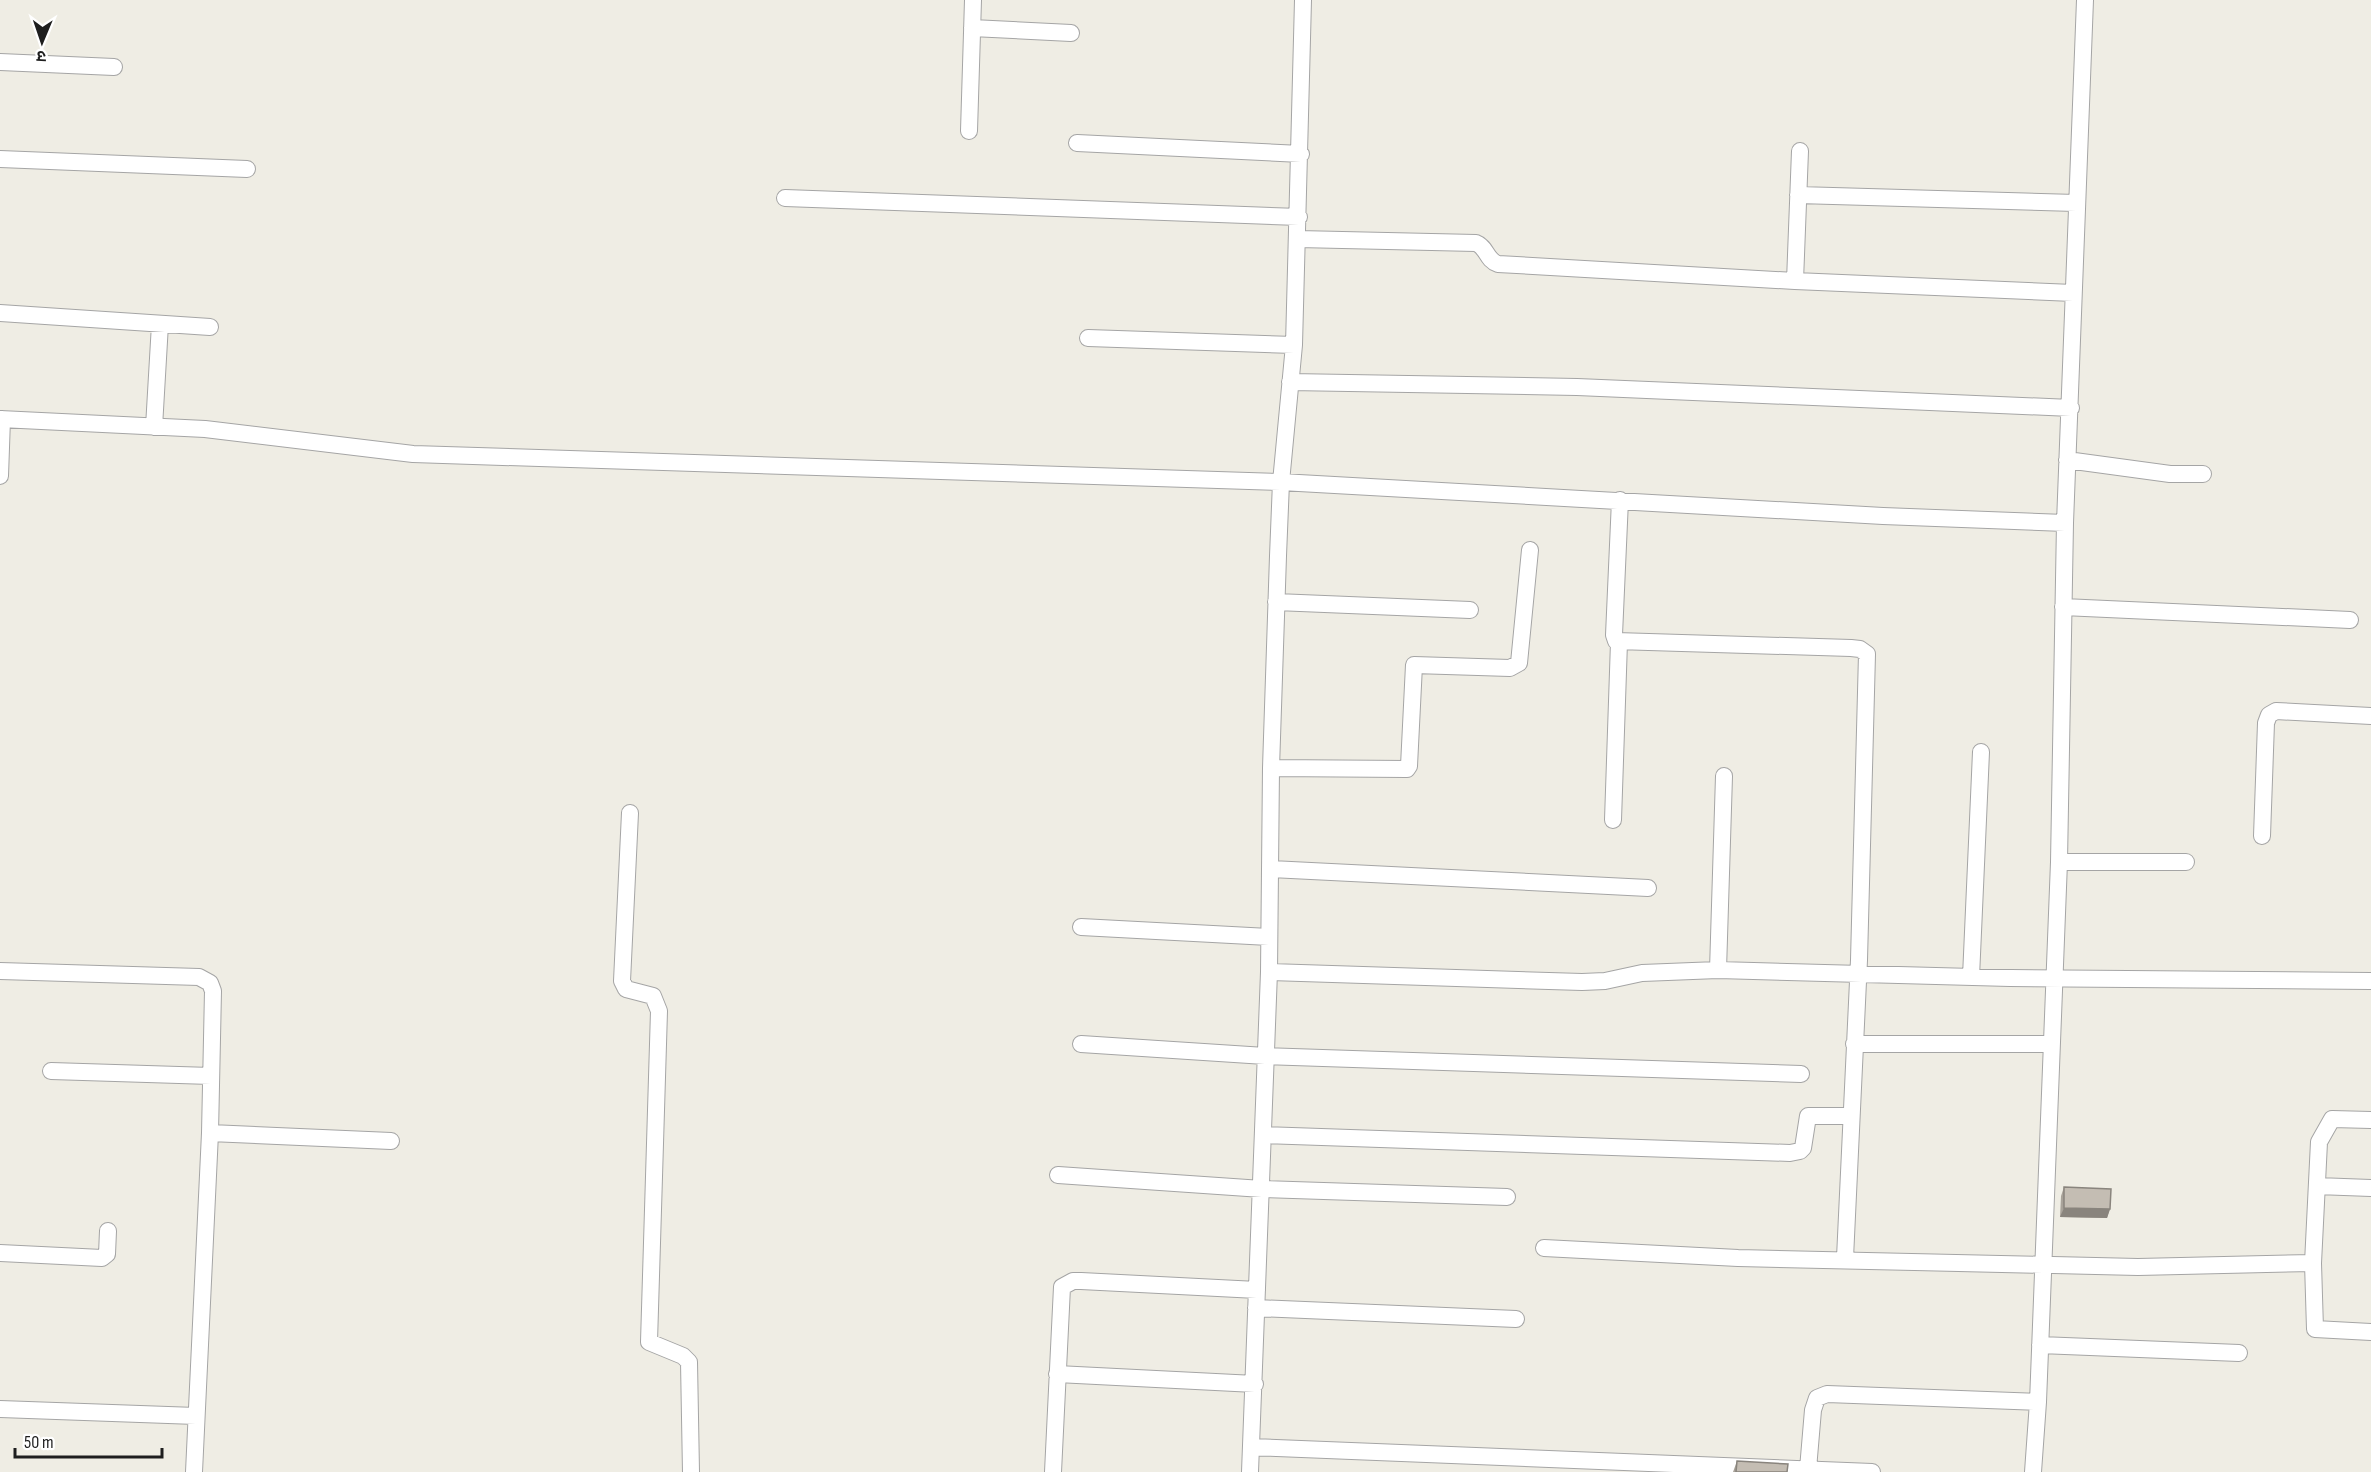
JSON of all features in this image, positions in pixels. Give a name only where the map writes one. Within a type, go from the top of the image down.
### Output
[{"type":"street","points":[[969,131],[973,0]]},
{"type":"street","points":[[1250,1472],[1269,972],[1271,768],[1276,602],[1281,482],[1294,345],[1301,154],[1303,0]]},
{"type":"street","points":[[2033,1472],[2038,1402],[2059,862],[2065,523],[2085,0]]},
{"type":"street","points":[[972,28],[1071,33]]},
{"type":"street","points":[[0,62],[114,67]]},
{"type":"street","points":[[1077,143],[1301,154]]},
{"type":"street","points":[[1795,281],[1800,151]]},
{"type":"street","points":[[0,159],[247,169]]},
{"type":"street","points":[[1798,195],[2076,203]]},
{"type":"street","points":[[785,198],[1299,217]]},
{"type":"street","points":[[1298,239],[1476,243],[1483,248],[1491,261],[1498,264],[1795,281],[2073,292]]},
{"type":"street","points":[[0,313],[210,327]]},
{"type":"street","points":[[154,427],[160,324]]},
{"type":"street","points":[[1088,339],[1294,345]]},
{"type":"street","points":[[1290,382],[1600,388],[2071,408]]},
{"type":"street","points":[[0,476],[1,419],[238,433],[413,454],[1281,482],[2065,523]]},
{"type":"street","points":[[2067,460],[2170,474],[2203,474]]},
{"type":"street","points":[[1620,500],[1615,640],[1619,642],[1851,648],[1865,652],[1868,664],[1858,973],[1845,1258]]},
{"type":"street","points":[[1271,768],[1407,769],[1410,766],[1415,664],[1510,668],[1519,663],[1530,550]]},
{"type":"street","points":[[1276,602],[1470,610]]},
{"type":"street","points":[[2063,607],[2350,620]]},
{"type":"street","points":[[1613,820],[1619,642]]},
{"type":"street","points":[[2262,836],[2266,723],[2269,714],[2276,711],[2371,716]]},
{"type":"street","points":[[1971,977],[1981,752]]},
{"type":"street","points":[[1718,970],[1724,776]]},
{"type":"street","points":[[630,813],[622,981],[626,989],[653,996],[659,1011],[649,1341],[683,1356],[689,1362],[691,1472]]},
{"type":"street","points":[[2059,862],[2186,862]]},
{"type":"street","points":[[1271,869],[1648,888]]},
{"type":"street","points":[[1081,927],[1269,937]]},
{"type":"street","points":[[1269,972],[1581,982],[1605,981],[1642,974],[1718,970],[1971,977],[2371,981]]},
{"type":"street","points":[[0,971],[206,979],[213,991],[210,1133],[194,1472]]},
{"type":"street","points":[[1082,1044],[1265,1056],[1802,1074]]},
{"type":"street","points":[[1854,1044],[2051,1044]]},
{"type":"street","points":[[51,1071],[211,1076]]},
{"type":"street","points":[[1263,1135],[1790,1153],[1803,1148],[1808,1116],[1851,1116]]},
{"type":"street","points":[[2371,1120],[2334,1119],[2329,1122],[2319,1142],[2313,1263],[2315,1329],[2371,1332]]},
{"type":"street","points":[[210,1133],[391,1141]]},
{"type":"street","points":[[1058,1175],[1262,1189],[1507,1197]]},
{"type":"street","points":[[2317,1185],[2371,1188]]},
{"type":"street","points":[[0,1253],[102,1258],[107,1254],[108,1231]]},
{"type":"street","points":[[1544,1248],[1738,1258],[1845,1258],[2138,1267],[2313,1263]]},
{"type":"street","points":[[1053,1472],[1062,1287],[1067,1283],[1081,1281],[1257,1290]]},
{"type":"street","points":[[1256,1308],[1516,1318]]},
{"type":"street","points":[[2040,1345],[2239,1353]]},
{"type":"street","points":[[1057,1374],[1255,1384]]},
{"type":"street","points":[[1808,1470],[1813,1410],[1821,1395],[2038,1402]]},
{"type":"street","points":[[0,1409],[196,1416]]},
{"type":"street","points":[[1252,1448],[1722,1469],[1872,1472]]},
{"type":"building","points":[[2064,1187],[2111,1189],[2110,1209],[2064,1208]]},
{"type":"building","points":[[1737,1461],[1788,1464],[1787,1472],[1736,1472]]}]
